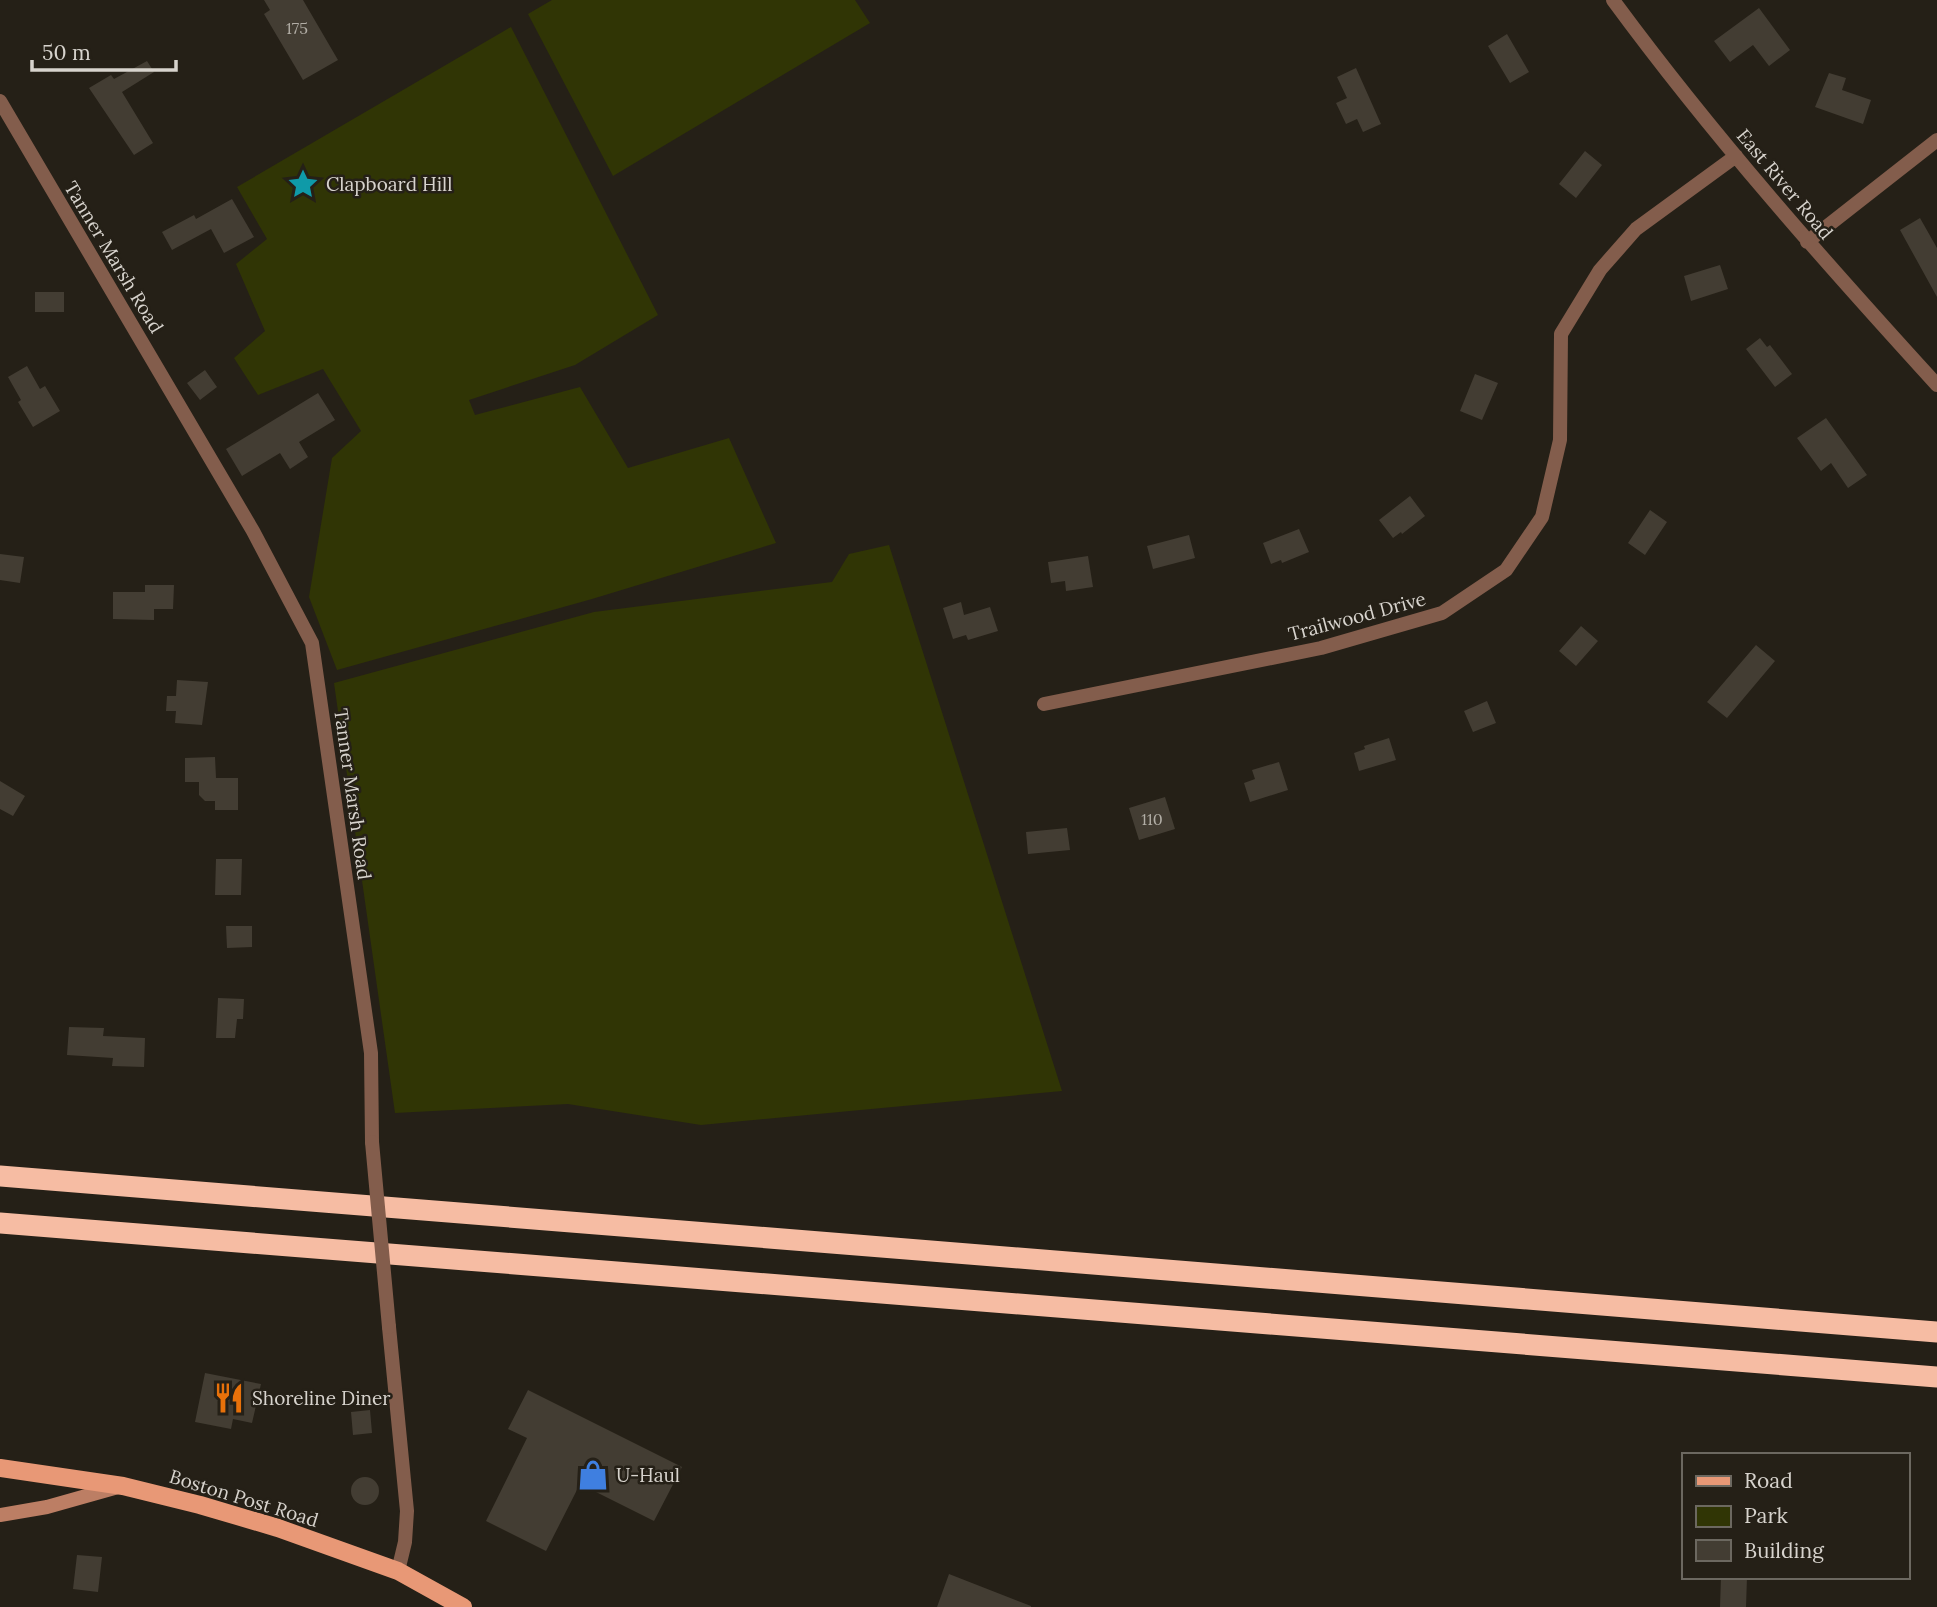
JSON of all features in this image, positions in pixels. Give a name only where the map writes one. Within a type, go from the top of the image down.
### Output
[{"type":"highway","points":[[0,1176],[1937,1332]]},
{"type":"highway","points":[[0,1223],[1937,1377]]},
{"type":"highway","points":[[0,1237],[313,1248]]},
{"type":"main road","name":"Boston Post Road","points":[[0,1468],[123,1486],[278,1528],[398,1571],[463,1607]]},
{"type":"main road","points":[[0,1514],[47,1507],[123,1486]]},
{"type":"street","name":"East River Road","points":[[1614,0],[1649,48],[1807,242],[1937,385]]},
{"type":"street","name":"Tanner Marsh Road","points":[[0,101],[253,531],[312,643],[371,1053],[372,1142],[407,1511],[405,1542],[398,1571]]},
{"type":"street","points":[[1807,242],[1937,140]]},
{"type":"street","name":"Trailwood Drive","points":[[1044,704],[1321,648],[1442,613],[1506,570],[1542,517],[1560,440],[1560,334],[1600,270],[1636,229],[1736,156]]},
{"type":"green space","points":[[552,0],[855,0],[870,23],[613,176],[528,14]]},
{"type":"green space","points":[[511,27],[658,315],[575,365],[469,400],[475,415],[580,387],[628,468],[729,438],[776,543],[592,599],[337,670],[309,597],[332,458],[361,431],[323,369],[258,395],[234,358],[265,331],[236,264],[267,239],[237,187]]},
{"type":"green space","points":[[889,545],[1062,1091],[701,1125],[568,1104],[395,1113],[334,683],[594,612],[832,582],[849,554]]},
{"type":"building","points":[[264,0],[303,0],[338,60],[303,80],[264,14],[270,10]]},
{"type":"building","points":[[1759,8],[1790,50],[1769,66],[1753,45],[1730,62],[1714,41]]},
{"type":"building","points":[[1507,34],[1529,72],[1510,83],[1488,46]]},
{"type":"building","points":[[147,61],[154,72],[122,92],[153,143],[134,155],[89,88],[111,75],[114,79]]},
{"type":"building","points":[[1356,68],[1381,124],[1363,132],[1357,119],[1346,124],[1336,103],[1347,98],[1337,77]]},
{"type":"building","points":[[1829,73],[1846,78],[1842,90],[1871,100],[1863,124],[1815,107]]},
{"type":"building","points":[[1585,151],[1602,165],[1576,198],[1559,184]]},
{"type":"building","points":[[232,199],[254,237],[224,253],[211,229],[172,250],[162,232],[194,215],[196,219]]},
{"type":"building","points":[[1920,218],[1937,248],[1937,297],[1900,230]]},
{"type":"building","points":[[1720,265],[1728,289],[1691,301],[1684,276]]},
{"type":"building","points":[[35,292],[64,292],[64,312],[35,312]]},
{"type":"building","points":[[1760,338],[1767,347],[1770,345],[1792,374],[1775,387],[1746,349]]},
{"type":"building","points":[[27,366],[40,389],[45,386],[60,411],[33,427],[18,402],[21,400],[8,377]]},
{"type":"building","points":[[205,370],[217,387],[200,400],[187,383]]},
{"type":"building","points":[[1475,374],[1498,383],[1482,420],[1460,411]]},
{"type":"building","points":[[318,393],[335,420],[299,442],[308,457],[290,469],[280,453],[242,476],[226,449]]},
{"type":"building","points":[[1826,418],[1867,475],[1848,488],[1831,463],[1821,471],[1797,438]]},
{"type":"building","points":[[1410,496],[1425,516],[1393,538],[1379,520]]},
{"type":"building","points":[[1650,510],[1667,522],[1645,555],[1628,543]]},
{"type":"building","points":[[1299,529],[1309,552],[1282,563],[1281,560],[1271,564],[1263,543]]},
{"type":"building","points":[[1189,535],[1195,558],[1153,569],[1147,546]]},
{"type":"building","points":[[0,554],[24,557],[20,583],[0,580]]},
{"type":"building","points":[[1088,556],[1093,587],[1066,591],[1065,581],[1051,583],[1048,562]]},
{"type":"building","points":[[145,585],[174,585],[173,609],[154,609],[154,620],[113,619],[113,592],[145,592]]},
{"type":"building","points":[[961,602],[964,615],[990,607],[998,631],[968,640],[966,635],[953,639],[943,608]]},
{"type":"building","points":[[1581,626],[1598,641],[1576,666],[1559,651]]},
{"type":"building","points":[[1756,645],[1775,661],[1727,718],[1707,702]]},
{"type":"building","points":[[177,680],[208,682],[202,725],[175,723],[176,711],[166,711],[167,696],[176,696]]},
{"type":"building","points":[[1487,701],[1496,723],[1473,732],[1464,711]]},
{"type":"building","points":[[1389,738],[1396,760],[1359,771],[1354,753],[1365,749],[1364,746]]},
{"type":"building","points":[[215,757],[216,778],[238,778],[238,810],[215,810],[215,801],[205,801],[199,795],[199,782],[185,782],[185,758]]},
{"type":"building","points":[[1279,762],[1288,790],[1250,802],[1244,783],[1255,779],[1252,770]]},
{"type":"building","points":[[0,781],[25,796],[13,816],[0,809]]},
{"type":"building","points":[[1165,797],[1175,829],[1139,840],[1129,808]]},
{"type":"building","points":[[1067,828],[1070,850],[1028,854],[1026,832]]},
{"type":"building","points":[[216,859],[242,859],[241,895],[215,895]]},
{"type":"building","points":[[226,926],[252,926],[252,947],[227,948]]},
{"type":"building","points":[[218,998],[244,999],[243,1019],[237,1019],[235,1038],[216,1038]]},
{"type":"building","points":[[69,1027],[104,1028],[103,1036],[145,1038],[144,1067],[112,1066],[113,1058],[67,1055]]},
{"type":"building","name":"Shoreline Diner","points":[[205,1373],[261,1384],[252,1423],[233,1419],[231,1429],[195,1422]]},
{"type":"building","name":"U-Haul","points":[[528,1390],[682,1467],[654,1521],[580,1484],[546,1551],[486,1521],[527,1438],[508,1429]]},
{"type":"building","points":[[370,1410],[372,1433],[353,1435],[351,1412]]},
{"type":"building","points":[[365,1477],[375,1481],[379,1491],[375,1501],[365,1505],[355,1501],[351,1491],[355,1481]]},
{"type":"building","points":[[77,1555],[102,1557],[98,1592],[73,1589]]},
{"type":"building","points":[[949,1574],[1031,1606],[1031,1607],[937,1607]]},
{"type":"building","points":[[1721,1579],[1747,1579],[1746,1607],[1720,1607]]},
{"type":"place","name":"Clapboard Hill","points":[[303,184]]},
{"type":"place","name":"Shoreline Diner","points":[[229,1398]]},
{"type":"place","name":"U-Haul","points":[[593,1475]]}]
